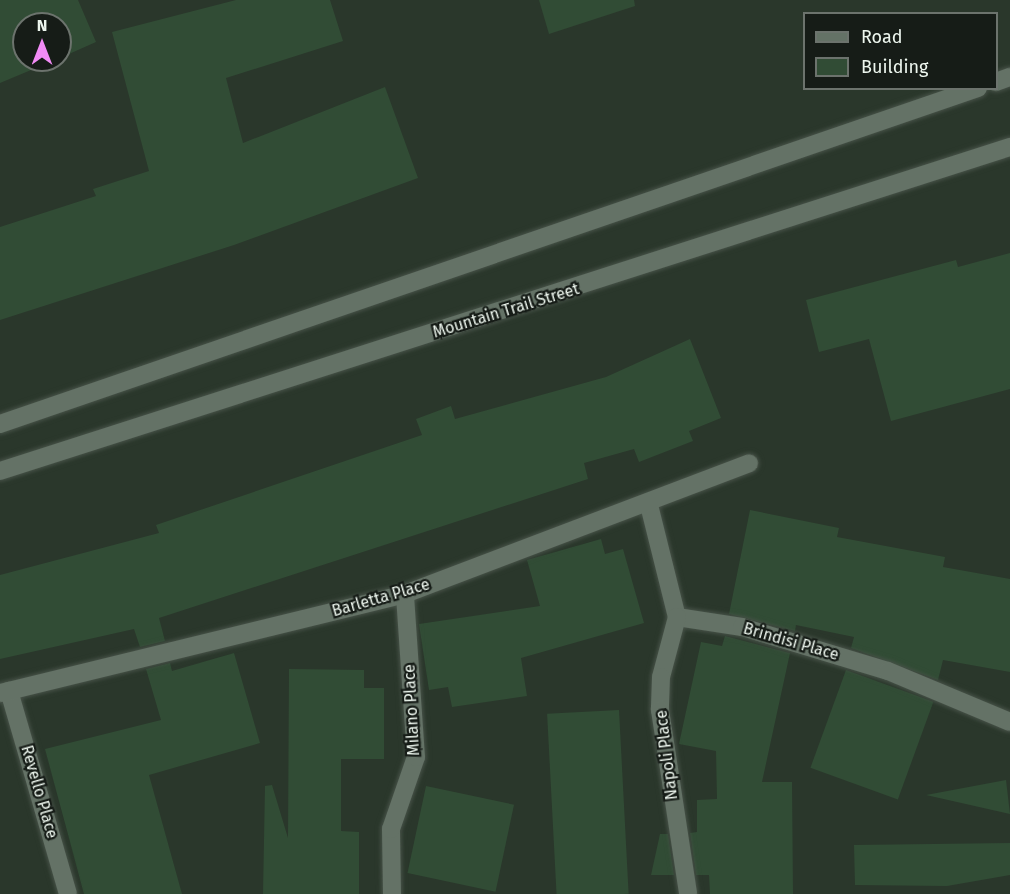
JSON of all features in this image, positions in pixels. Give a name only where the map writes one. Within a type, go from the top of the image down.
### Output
[{"type":"street","points":[[0,424],[972,90]]},
{"type":"street","name":"Mountain Trail Street","points":[[0,471],[1010,147]]},
{"type":"street","name":"Barletta Place","points":[[5,692],[405,594],[649,505],[749,464]]},
{"type":"street","points":[[649,505],[677,617]]},
{"type":"street","name":"Milano Place","points":[[392,894],[391,829],[416,757],[405,594]]},
{"type":"street","name":"Brindisi Place","points":[[677,617],[742,627],[888,671],[1010,722]]},
{"type":"street","name":"Napoli Place","points":[[677,617],[662,677],[660,710],[688,894]]},
{"type":"street","name":"Revello Place","points":[[5,692],[68,894]]},
{"type":"building","points":[[0,0],[78,0],[96,42],[72,53],[72,12],[12,12],[12,72],[26,72],[0,83]]},
{"type":"building","points":[[236,0],[330,0],[343,41],[226,78],[243,143],[385,87],[418,178],[234,245],[0,320],[0,227],[96,196],[93,189],[149,171],[112,32]]},
{"type":"building","points":[[539,0],[634,0],[635,6],[549,34]]},
{"type":"building","points":[[1010,253],[1010,389],[891,421],[869,339],[819,352],[806,300],[956,260],[958,267]]},
{"type":"building","points":[[690,339],[721,418],[689,431],[693,441],[639,462],[634,449],[584,463],[588,479],[159,618],[165,641],[140,647],[134,629],[0,659],[0,575],[159,533],[156,525],[422,435],[416,419],[451,406],[455,419],[606,377]]},
{"type":"building","points":[[750,510],[839,528],[837,537],[945,557],[943,567],[1010,579],[1010,672],[943,660],[938,680],[851,648],[854,637],[796,625],[795,631],[729,614]]},
{"type":"building","points":[[601,539],[605,554],[623,549],[644,623],[521,658],[527,696],[452,707],[448,687],[429,690],[419,624],[540,606],[527,560]]},
{"type":"building","points":[[725,636],[790,653],[762,782],[792,782],[793,894],[710,894],[709,875],[696,875],[690,833],[697,832],[697,800],[717,799],[716,751],[679,744],[701,642],[722,646]]},
{"type":"building","points":[[234,653],[260,743],[149,775],[182,894],[84,894],[45,749],[161,720],[146,669],[170,663],[172,671]]},
{"type":"building","points":[[289,669],[364,670],[364,688],[384,688],[384,759],[341,759],[341,831],[359,832],[359,894],[263,894],[265,786],[272,785],[288,838]]},
{"type":"building","points":[[846,670],[933,702],[898,800],[810,768]]},
{"type":"building","points":[[619,710],[629,894],[557,894],[547,714]]},
{"type":"building","points":[[1006,780],[1010,814],[926,795]]},
{"type":"building","points":[[426,786],[514,805],[496,892],[407,873]]},
{"type":"building","points":[[660,834],[668,834],[674,875],[651,875]]},
{"type":"building","points":[[1010,843],[1010,875],[947,886],[855,885],[854,845]]}]
